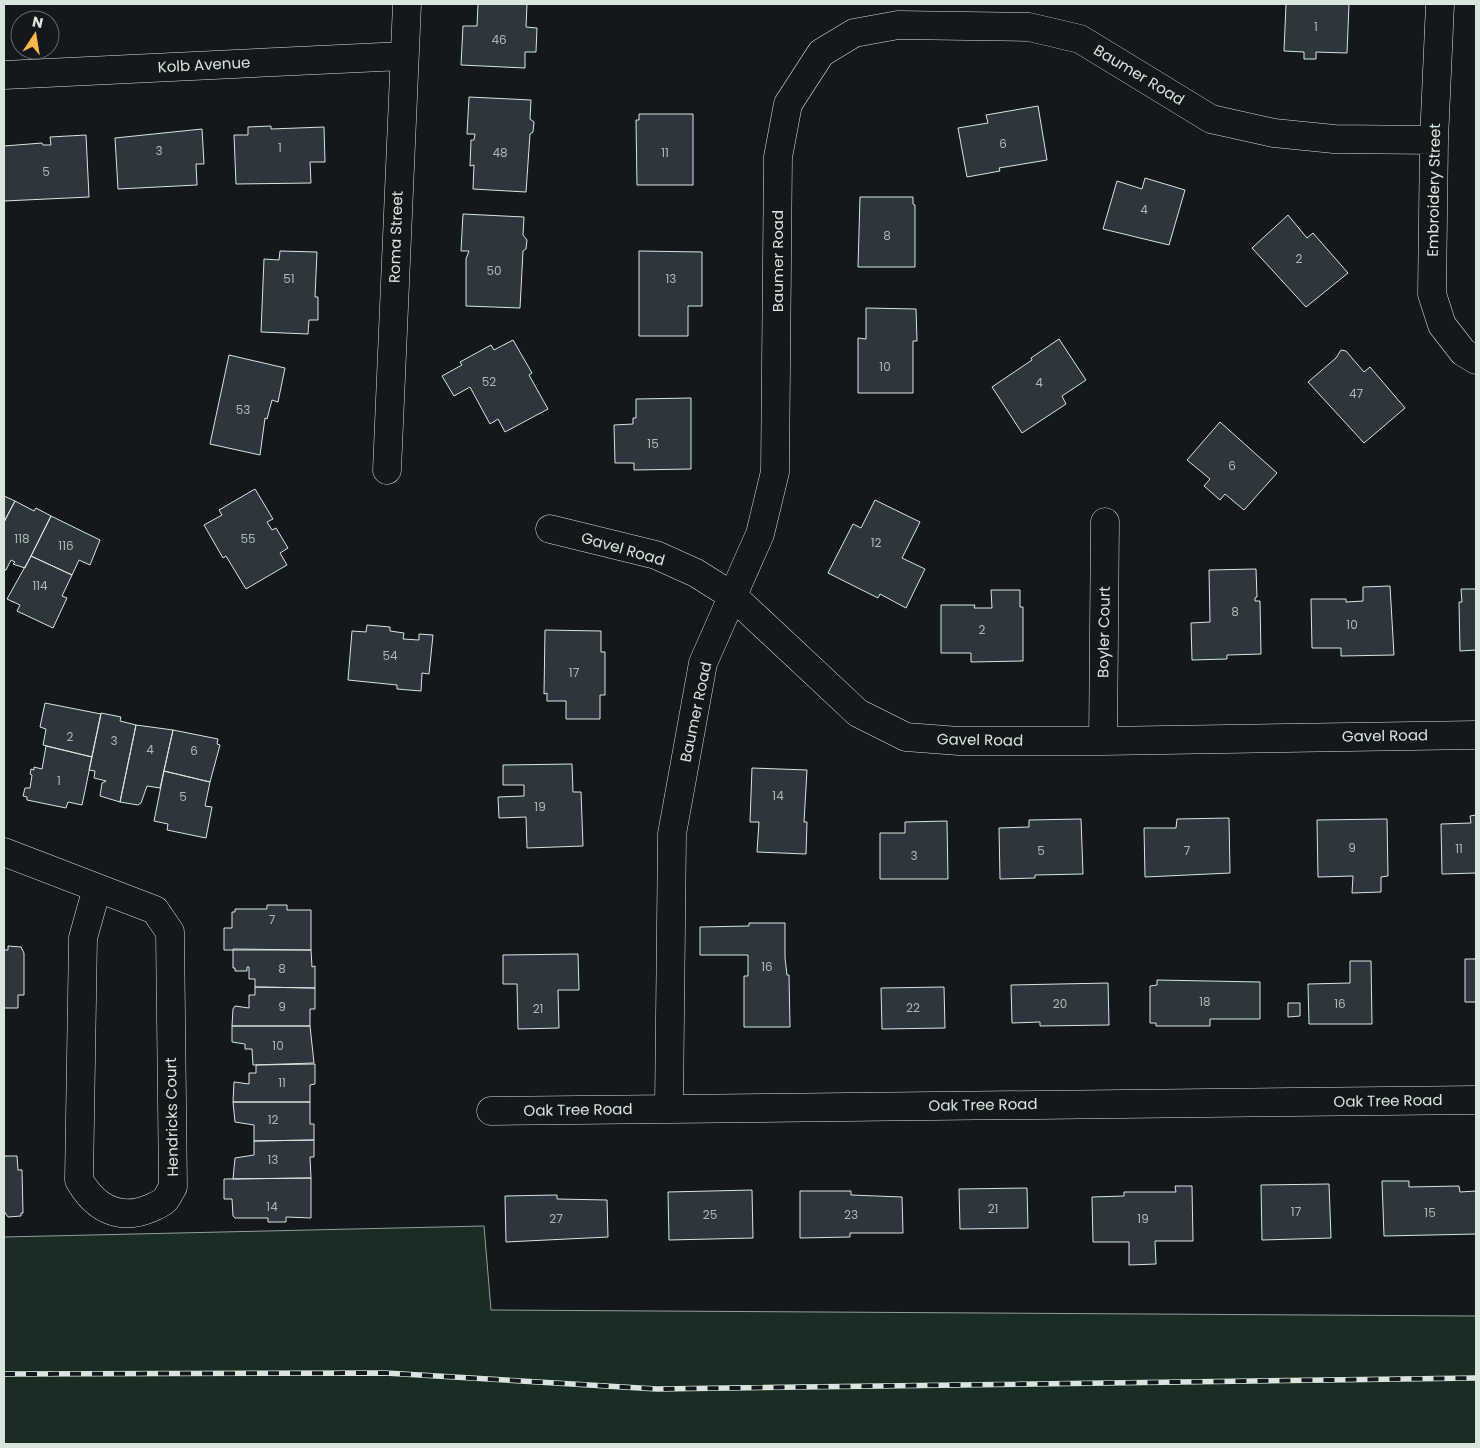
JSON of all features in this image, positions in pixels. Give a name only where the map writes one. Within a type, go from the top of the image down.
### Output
[{"type":"street","name":"Roma Street","points":[[386,470],[407,4]]},
{"type":"street","name":"Embroidery Street","points":[[1440,4],[1434,140],[1432,294],[1442,325],[1463,352],[1476,360]]},
{"type":"street","name":"Baumer Road","points":[[669,1108],[672,834],[704,663],[760,534],[775,472],[778,157],[788,104],[821,53],[854,33],[898,25],[1029,27],[1080,39],[1211,118],[1274,134],[1334,138],[1434,140]]},
{"type":"street","name":"Kolb Avenue","points":[[4,75],[404,56]]},
{"type":"street","name":"Boyler Court","points":[[1103,741],[1105,522]]},
{"type":"street","name":"Gavel Road","points":[[550,529],[656,556],[696,573],[734,597],[858,713],[906,737],[959,742],[1476,735]]},
{"type":"street","name":"Hendricks Court","points":[[4,852],[98,888],[155,910],[170,932],[173,1187],[164,1202],[143,1211],[125,1215],[100,1206],[86,1194],[79,1180],[83,938],[98,888]]},
{"type":"street","name":"Oak Tree Road","points":[[491,1112],[669,1108],[1476,1100]]},
{"type":"green space","points":[[484,1226],[491,1310],[1476,1316],[1476,1444],[4,1444],[4,1237]]},
{"type":"building","points":[[478,4],[527,4],[526,27],[537,28],[536,52],[525,52],[525,68],[461,65],[463,26],[477,26]]},
{"type":"building","points":[[1286,4],[1349,4],[1347,53],[1316,52],[1316,59],[1304,59],[1304,52],[1284,51]]},
{"type":"building","points":[[469,97],[531,100],[530,119],[534,122],[533,132],[530,134],[526,192],[473,189],[474,165],[470,166],[471,140],[474,140],[475,134],[467,134]]},
{"type":"building","points":[[1038,106],[1047,160],[999,168],[1000,171],[967,177],[958,128],[988,123],[986,115]]},
{"type":"building","points":[[639,114],[693,114],[693,185],[637,185],[636,120],[639,120]]},
{"type":"building","points":[[271,126],[271,129],[324,127],[325,162],[310,162],[311,183],[236,184],[234,135],[248,135],[248,127]]},
{"type":"building","points":[[202,129],[204,164],[196,164],[197,185],[118,189],[115,138]]},
{"type":"building","points":[[86,135],[89,197],[4,201],[4,146],[42,143],[43,145],[51,145],[50,137]]},
{"type":"building","points":[[1145,178],[1185,190],[1169,245],[1103,229],[1117,181],[1142,189]]},
{"type":"building","points":[[860,197],[913,197],[913,204],[915,205],[915,267],[858,267]]},
{"type":"building","points":[[463,214],[524,217],[523,235],[527,240],[526,249],[523,251],[520,308],[466,306],[466,259],[469,251],[461,251]]},
{"type":"building","points":[[1288,215],[1307,238],[1313,233],[1348,273],[1306,307],[1252,248]]},
{"type":"building","points":[[280,251],[317,252],[315,297],[318,297],[318,320],[309,320],[308,334],[261,332],[264,259],[279,260]]},
{"type":"building","points":[[639,251],[702,252],[702,306],[688,306],[688,336],[639,336]]},
{"type":"building","points":[[866,308],[916,309],[917,341],[913,341],[913,393],[858,393],[858,338],[866,339]]},
{"type":"building","points":[[1059,339],[1086,380],[1062,396],[1066,404],[1022,433],[992,387]]},
{"type":"building","points":[[513,340],[532,373],[529,375],[548,409],[505,432],[498,419],[490,424],[470,387],[454,396],[442,376],[462,365],[460,362],[491,345],[494,350]]},
{"type":"building","points":[[1341,350],[1346,351],[1364,372],[1370,367],[1405,408],[1364,443],[1308,382],[1336,358]]},
{"type":"building","points":[[229,355],[285,368],[278,402],[272,400],[267,419],[265,418],[260,455],[210,444]]},
{"type":"building","points":[[691,398],[691,469],[634,470],[634,463],[615,463],[614,425],[633,424],[633,418],[636,418],[636,399]]},
{"type":"building","points":[[1220,422],[1277,473],[1244,510],[1225,494],[1220,500],[1204,486],[1210,479],[1187,460]]},
{"type":"building","points":[[255,489],[273,519],[267,522],[272,530],[276,528],[288,548],[280,553],[287,565],[246,589],[226,556],[223,558],[204,525],[222,515],[219,510]]},
{"type":"building","points":[[4,496],[15,501],[4,522]]},
{"type":"building","points":[[875,500],[920,522],[902,558],[925,569],[906,608],[880,594],[878,598],[828,573],[853,524],[861,528]]},
{"type":"building","points":[[15,501],[34,511],[36,508],[51,516],[25,568],[13,564],[15,562],[11,560],[6,570],[4,570],[4,522]]},
{"type":"building","points":[[51,516],[100,540],[90,565],[79,560],[72,575],[31,556]]},
{"type":"building","points":[[31,556],[72,575],[62,596],[67,598],[53,628],[17,611],[20,605],[7,599]]},
{"type":"building","points":[[1256,569],[1257,597],[1255,601],[1260,601],[1261,654],[1227,655],[1227,659],[1192,660],[1191,623],[1210,622],[1209,570]]},
{"type":"building","points":[[1390,586],[1394,655],[1341,656],[1341,648],[1312,648],[1311,599],[1346,599],[1346,602],[1363,601],[1363,587]]},
{"type":"building","points":[[1461,589],[1476,589],[1476,650],[1460,651],[1459,602],[1462,602]]},
{"type":"building","points":[[991,590],[1020,590],[1020,607],[1023,607],[1023,661],[971,662],[971,653],[941,653],[941,605],[975,605],[974,608],[992,608]]},
{"type":"building","points":[[367,625],[390,627],[390,631],[404,633],[403,639],[419,640],[419,634],[433,635],[429,674],[422,673],[421,691],[397,689],[397,685],[348,680],[352,631],[366,632]]},
{"type":"building","points":[[545,630],[601,631],[601,652],[605,652],[605,695],[600,695],[600,719],[566,719],[566,701],[547,701],[547,693],[544,694]]},
{"type":"building","points":[[45,703],[101,714],[92,757],[43,745],[46,729],[40,727]]},
{"type":"building","points":[[101,713],[121,717],[120,721],[136,725],[120,802],[100,796],[102,783],[106,781],[94,778],[95,771],[89,770]]},
{"type":"building","points":[[136,725],[173,730],[160,788],[147,786],[141,803],[138,805],[120,802]]},
{"type":"building","points":[[173,730],[218,739],[217,744],[220,745],[210,782],[164,771]]},
{"type":"building","points":[[46,746],[92,757],[82,805],[68,802],[66,808],[27,800],[27,797],[23,796],[25,788],[30,788],[31,769],[34,770],[34,767],[42,769]]},
{"type":"building","points":[[572,764],[573,792],[581,792],[583,846],[527,848],[526,817],[499,818],[498,797],[524,796],[524,785],[503,785],[503,765]]},
{"type":"building","points":[[752,768],[807,770],[804,822],[807,822],[806,854],[757,852],[759,822],[750,822]]},
{"type":"building","points":[[164,771],[210,782],[205,806],[212,807],[206,838],[167,830],[168,824],[154,821]]},
{"type":"building","points":[[1476,815],[1476,873],[1442,874],[1441,824],[1471,823],[1470,816]]},
{"type":"building","points":[[1229,818],[1230,873],[1145,877],[1144,828],[1176,828],[1177,819]]},
{"type":"building","points":[[1081,819],[1083,874],[1035,875],[1035,878],[1000,879],[999,828],[1029,827],[1029,820]]},
{"type":"building","points":[[1387,819],[1388,876],[1381,877],[1381,892],[1352,893],[1353,876],[1318,877],[1317,820]]},
{"type":"building","points":[[947,821],[948,879],[880,879],[880,833],[905,833],[905,822]]},
{"type":"building","points":[[267,905],[287,905],[287,910],[311,910],[311,950],[224,950],[224,928],[232,928],[232,912],[235,912],[235,909],[267,909]]},
{"type":"building","points":[[749,923],[785,923],[785,958],[787,975],[789,975],[790,1027],[744,1027],[744,976],[748,976],[748,955],[700,955],[700,927],[749,926]]},
{"type":"building","points":[[8,946],[21,947],[24,953],[24,995],[18,995],[18,1008],[4,1008],[4,950],[8,950]]},
{"type":"building","points":[[233,949],[311,950],[312,967],[315,966],[315,988],[255,987],[255,979],[249,979],[249,967],[247,967],[247,971],[235,971],[235,968],[233,968]]},
{"type":"building","points":[[578,954],[579,990],[558,990],[559,1028],[518,1029],[517,984],[503,984],[503,955]]},
{"type":"building","points":[[1465,959],[1476,959],[1476,1002],[1465,1002]]},
{"type":"building","points":[[1350,961],[1371,961],[1372,1024],[1309,1024],[1308,984],[1350,983]]},
{"type":"building","points":[[1157,980],[1260,982],[1260,1019],[1210,1019],[1210,1026],[1156,1026],[1156,1023],[1150,1023],[1150,986],[1157,985]]},
{"type":"building","points":[[1108,983],[1109,1025],[1040,1026],[1040,1022],[1012,1023],[1011,985]]},
{"type":"building","points":[[255,987],[315,988],[315,1009],[310,1009],[310,1026],[232,1026],[233,1009],[235,1006],[249,1008],[249,995],[255,995]]},
{"type":"building","points":[[944,987],[945,1028],[882,1029],[881,988]]},
{"type":"building","points":[[1288,1003],[1300,1003],[1300,1016],[1288,1017]]},
{"type":"building","points":[[232,1026],[310,1026],[314,1063],[253,1065],[252,1049],[245,1049],[245,1044],[232,1042]]},
{"type":"building","points":[[315,1064],[315,1084],[310,1085],[310,1102],[233,1102],[234,1082],[249,1084],[249,1073],[256,1073],[256,1065]]},
{"type":"building","points":[[233,1102],[310,1102],[310,1124],[314,1124],[314,1140],[254,1141],[254,1125],[235,1122]]},
{"type":"building","points":[[314,1140],[314,1157],[310,1157],[311,1178],[233,1179],[235,1158],[254,1155],[254,1141]]},
{"type":"building","points":[[4,1156],[17,1156],[18,1170],[22,1170],[23,1213],[21,1213],[21,1216],[8,1217],[4,1211]]},
{"type":"building","points":[[311,1178],[311,1218],[286,1217],[286,1222],[268,1222],[268,1218],[235,1218],[233,1216],[232,1199],[224,1199],[224,1179]]},
{"type":"building","points":[[1382,1181],[1409,1181],[1409,1187],[1459,1186],[1460,1192],[1476,1191],[1476,1234],[1384,1236]]},
{"type":"building","points":[[1329,1184],[1331,1238],[1262,1240],[1261,1185]]},
{"type":"building","points":[[1175,1186],[1192,1186],[1193,1241],[1155,1241],[1156,1264],[1129,1265],[1129,1242],[1093,1242],[1092,1197],[1124,1196],[1124,1192],[1176,1192]]},
{"type":"building","points":[[1027,1188],[1028,1228],[960,1229],[959,1189]]},
{"type":"building","points":[[752,1190],[753,1238],[669,1240],[668,1192]]},
{"type":"building","points":[[800,1191],[851,1191],[851,1195],[902,1197],[903,1233],[850,1233],[850,1237],[800,1238]]},
{"type":"building","points":[[557,1195],[557,1199],[607,1200],[608,1237],[506,1242],[505,1196]]},
{"type":"railway","points":[[4,1374],[385,1373],[657,1389],[1476,1378]]}]
